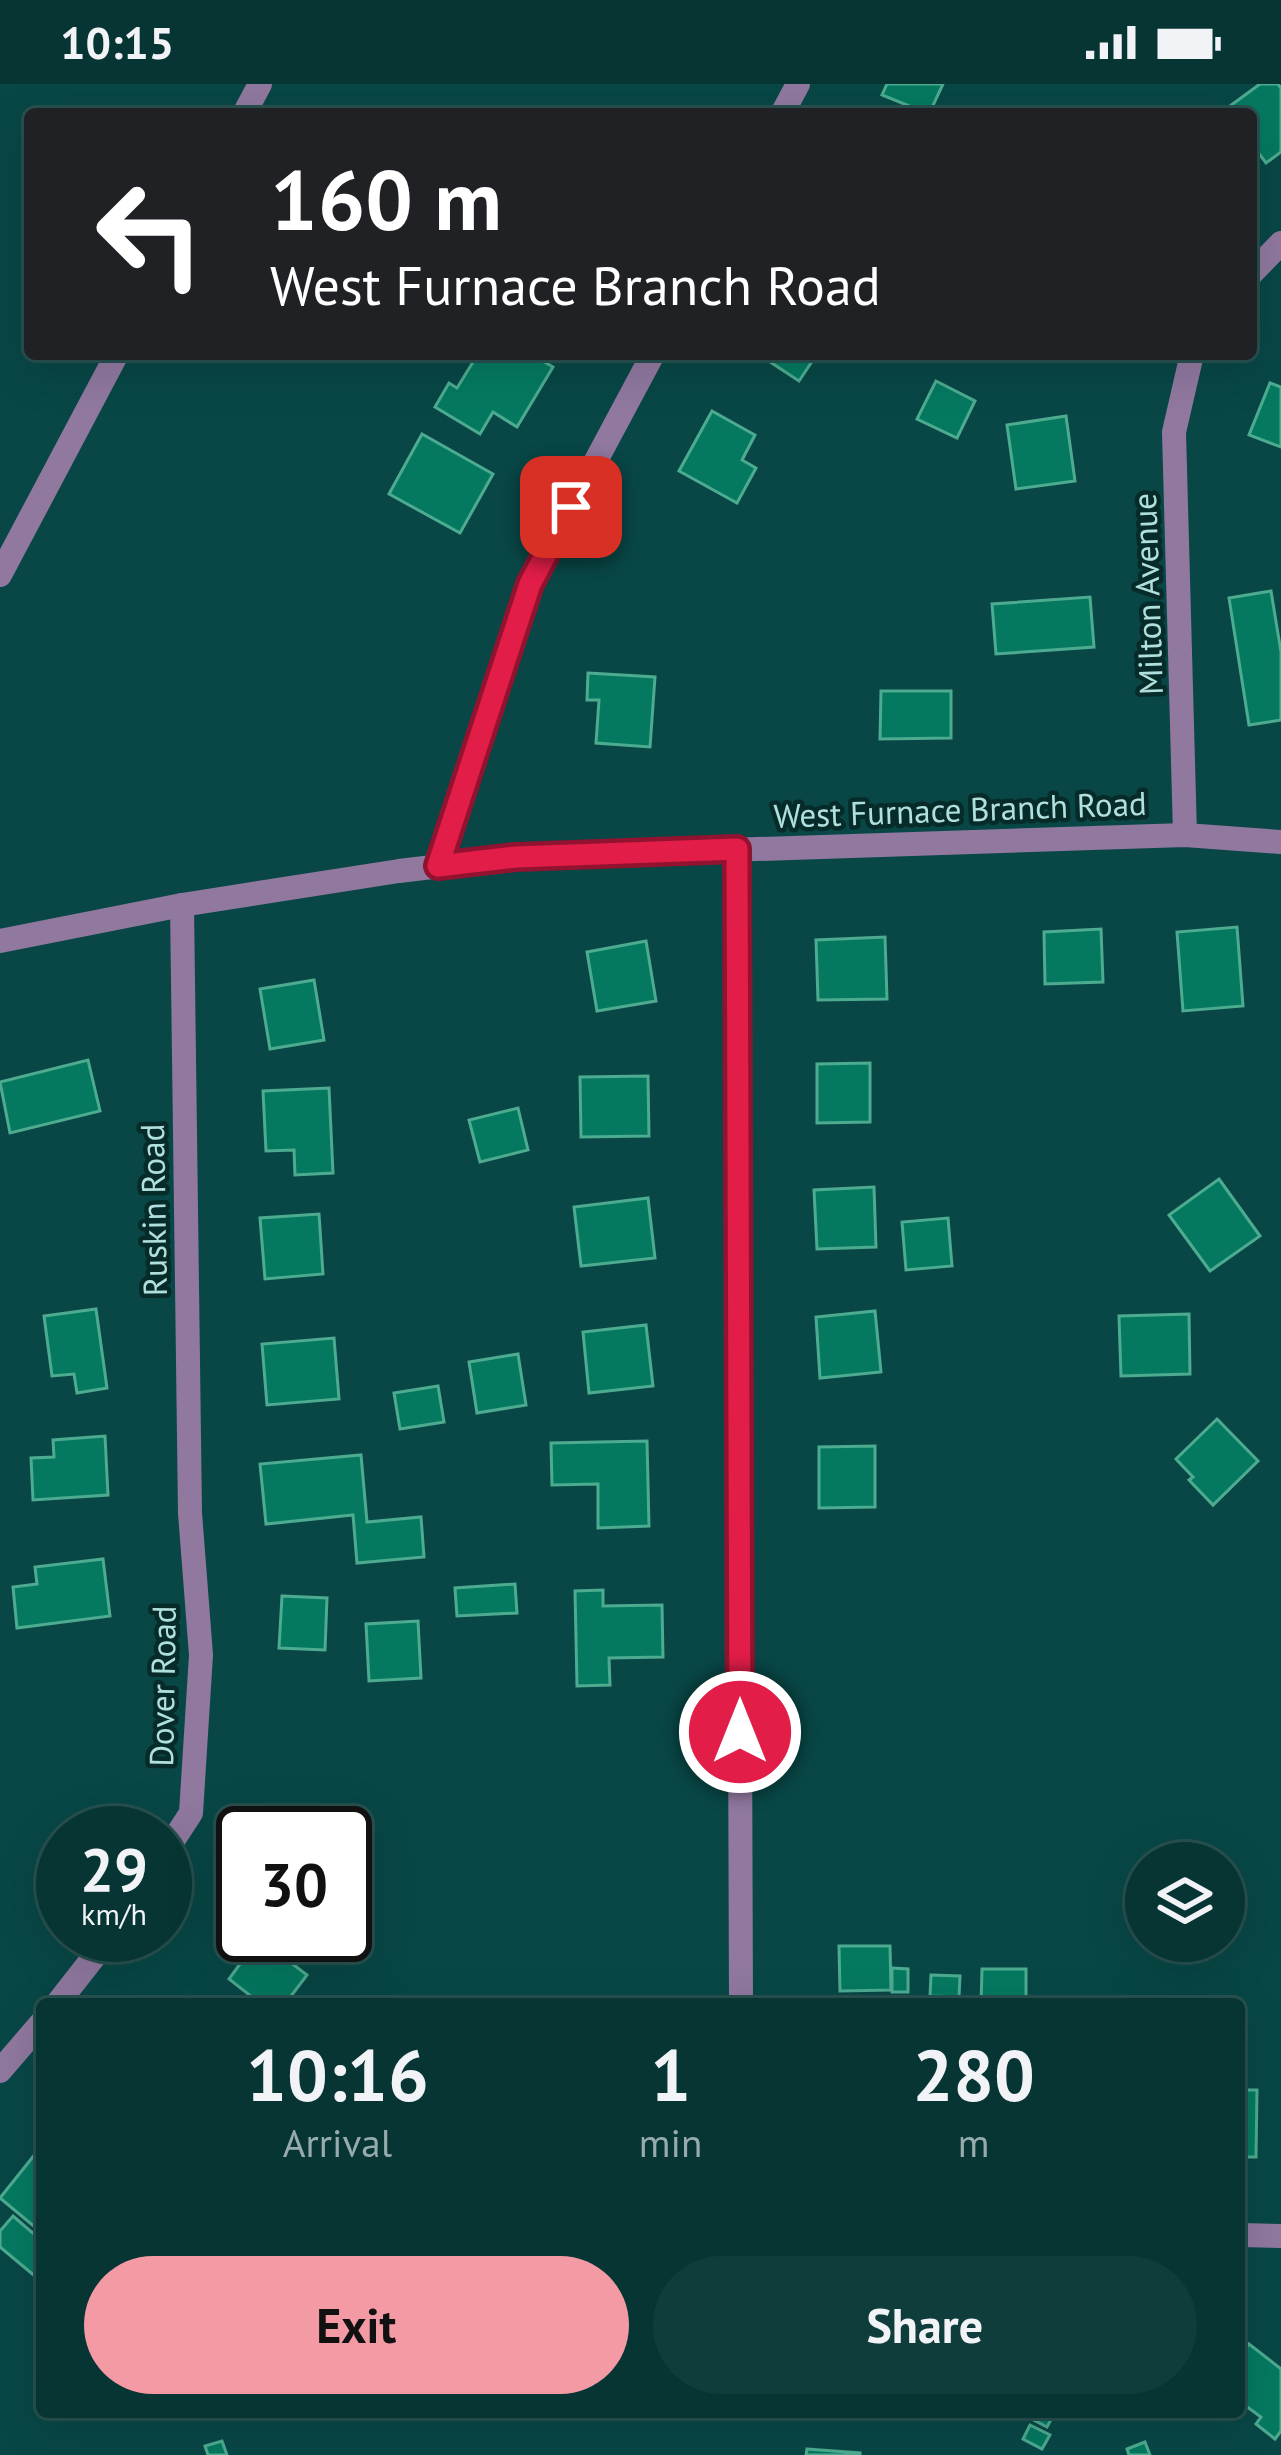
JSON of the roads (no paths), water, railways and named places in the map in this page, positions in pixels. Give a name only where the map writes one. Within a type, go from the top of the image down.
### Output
[{"type":"street","points":[[1257,268],[1281,243]]},
{"type":"street","points":[[0,575],[114,360]]},
{"type":"street","points":[[438,866],[530,584],[650,360]]},
{"type":"street","name":"Milton Avenue","points":[[1186,835],[1174,432],[1191,360]]},
{"type":"street","name":"West Furnace Branch Road","points":[[0,941],[182,905],[516,857],[1186,835],[1281,842]]},
{"type":"street","points":[[737,849],[741,1998]]},
{"type":"street","name":"Ruskin Road","points":[[182,905],[190,1513]]},
{"type":"street","name":"Dover Road","points":[[190,1513],[201,1655],[191,1806]]},
{"type":"street","points":[[62,1998],[90,1962]]},
{"type":"street","points":[[0,2071],[36,2029]]},
{"type":"street","points":[[1245,2235],[1281,2236]]}]
